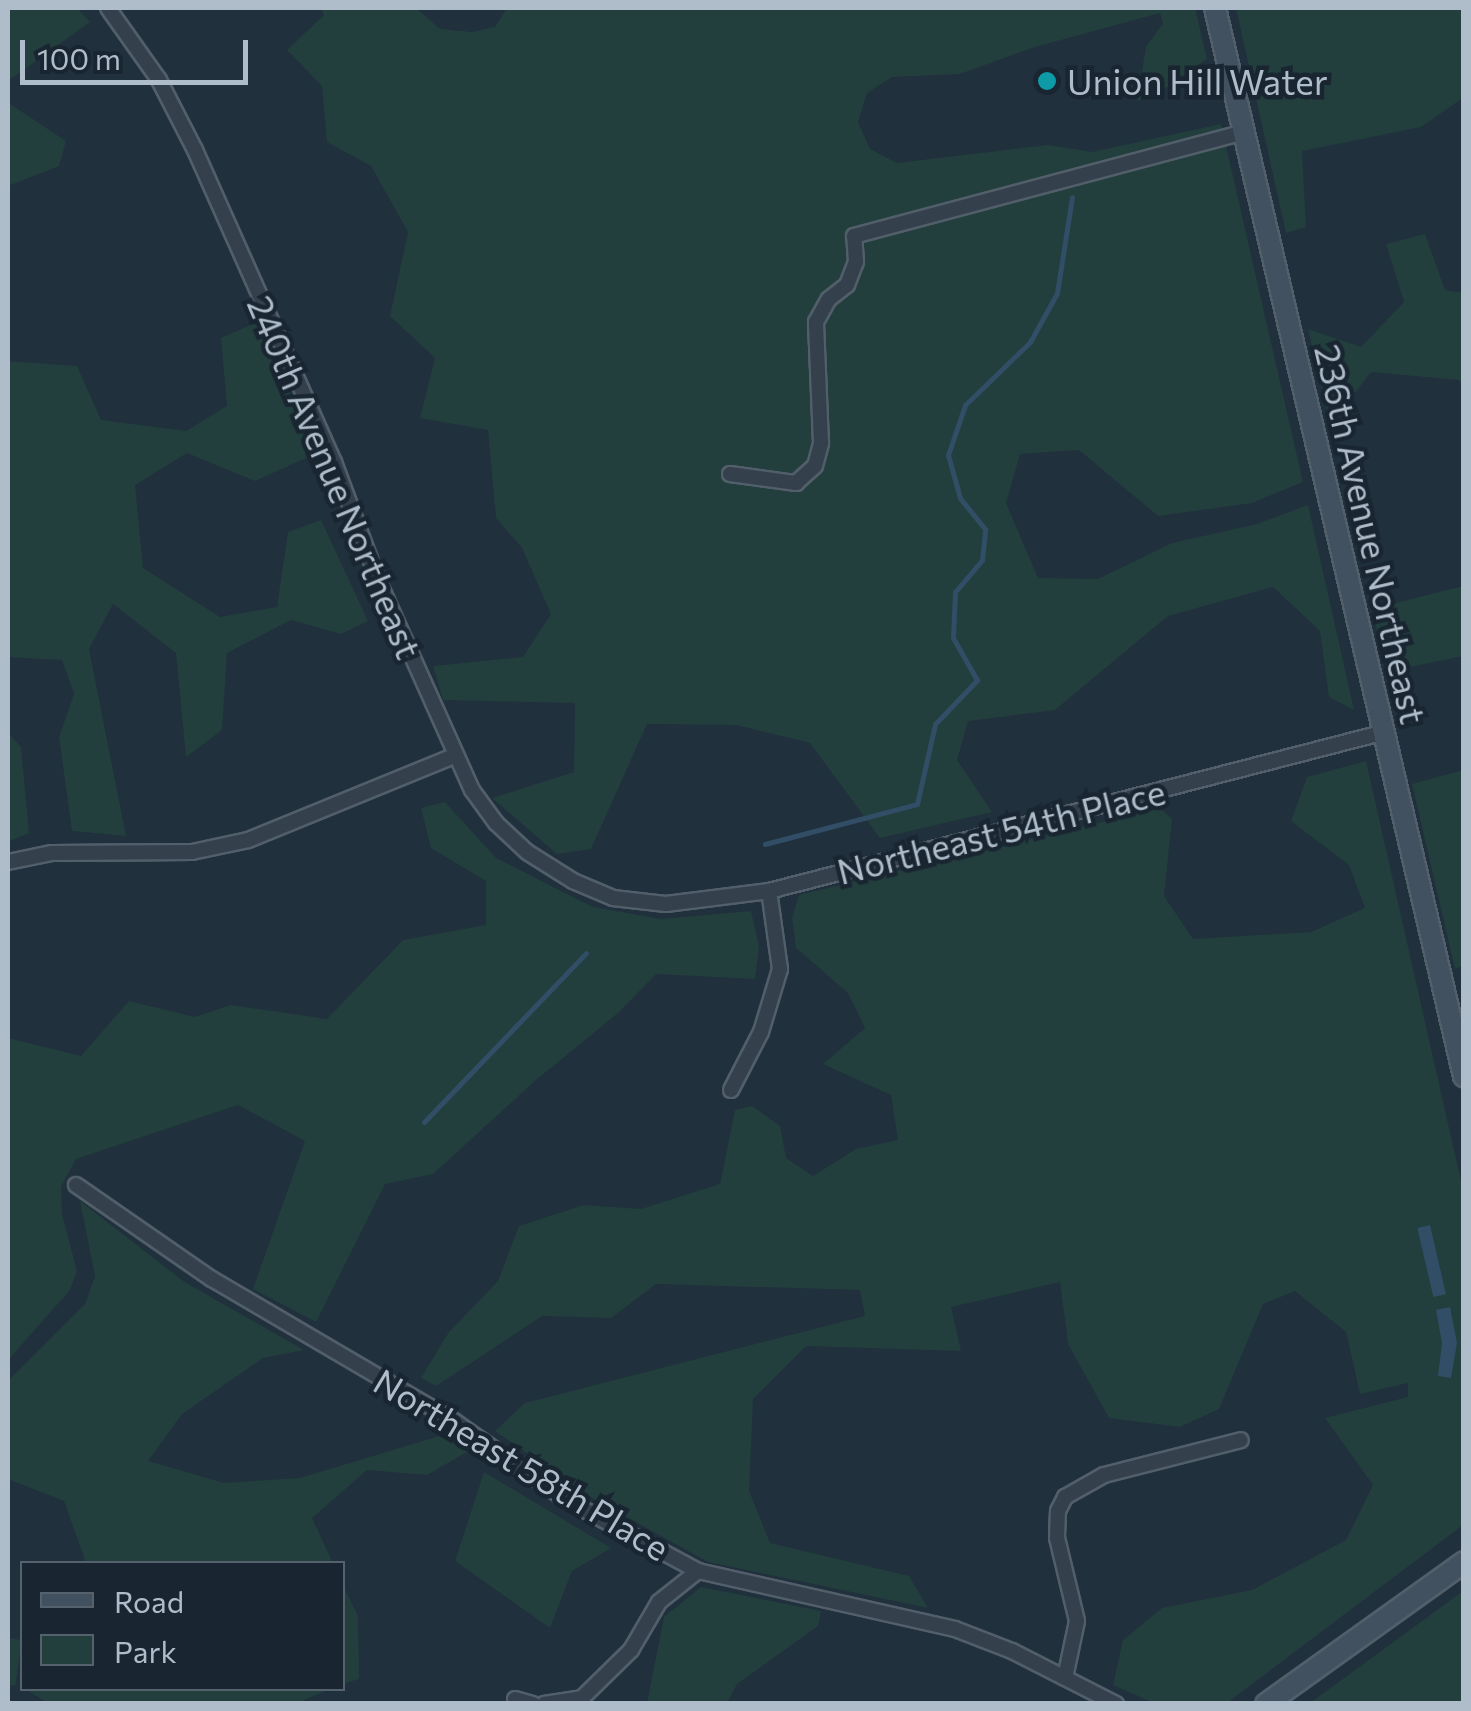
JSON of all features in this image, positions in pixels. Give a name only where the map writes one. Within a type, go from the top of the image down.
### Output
[{"type":"street","name":"240th Avenue Northeast","points":[[108,8],[159,80],[195,150],[334,462],[378,580],[454,756],[496,823],[528,852],[573,881],[613,898]]},
{"type":"street","name":"236th Avenue Northeast","points":[[1216,8],[1464,1076]]},
{"type":"street","points":[[730,474],[796,483],[815,466],[821,443],[816,322],[829,299],[847,286],[856,262],[854,236],[1242,133]]},
{"type":"street","name":"Northeast 54th Place","points":[[613,898],[666,904],[769,891],[1385,732]]},
{"type":"street","points":[[8,862],[52,853],[192,852],[248,840],[454,756]]},
{"type":"street","points":[[731,1090],[760,1032],[780,969],[769,891]]},
{"type":"street","name":"Northeast 58th Place","points":[[76,1185],[212,1279],[454,1421],[568,1502],[698,1571],[955,1629],[1116,1704]]},
{"type":"street","points":[[1065,1678],[1077,1622],[1057,1538],[1058,1510],[1065,1497],[1075,1487],[1104,1475],[1241,1440]]},
{"type":"street","points":[[1266,1704],[1464,1562]]},
{"type":"street","points":[[544,1704],[582,1698],[631,1650],[660,1602],[698,1571]]},
{"type":"street","points":[[515,1700],[533,1704]]},
{"type":"green space","points":[[8,8],[77,8],[90,22],[8,81]]},
{"type":"green space","points":[[321,8],[416,8],[440,29],[472,32],[495,27],[507,8],[1195,8],[1207,59],[1154,96],[1137,101],[1146,47],[1163,23],[1160,13],[1035,47],[960,74],[892,77],[867,93],[858,122],[870,149],[897,163],[1048,145],[1092,152],[1221,124],[1303,482],[1252,503],[1158,516],[1079,450],[1020,454],[1006,503],[1038,578],[1098,579],[1172,543],[1257,524],[1308,505],[1354,710],[1329,697],[1320,631],[1273,587],[1168,616],[1055,710],[968,721],[957,760],[992,812],[880,838],[810,743],[737,725],[647,724],[591,849],[557,854],[492,798],[574,772],[575,703],[443,700],[433,666],[523,657],[551,614],[522,548],[496,518],[488,430],[420,418],[435,358],[390,316],[408,232],[371,166],[327,142],[322,86],[287,50],[324,15]]},
{"type":"green space","points":[[1236,8],[1463,8],[1463,98],[1421,127],[1302,151],[1306,227],[1286,233]]},
{"type":"green space","points":[[8,96],[10,104],[66,141],[59,166],[8,186]]},
{"type":"green space","points":[[1425,234],[1445,290],[1463,293],[1463,388],[1459,380],[1371,372],[1330,426],[1308,329],[1361,347],[1404,302],[1386,244]]},
{"type":"green space","points":[[258,322],[315,454],[255,481],[187,453],[135,485],[143,568],[220,617],[277,607],[288,532],[321,520],[368,621],[341,634],[291,620],[227,653],[222,730],[186,757],[176,653],[113,604],[89,649],[126,836],[72,831],[59,737],[74,694],[62,660],[8,657],[8,361],[77,366],[101,420],[186,431],[227,406],[221,338]]},
{"type":"green space","points":[[1463,586],[1463,656],[1386,672],[1372,609]]},
{"type":"green space","points":[[8,733],[21,747],[29,833],[8,842]]},
{"type":"green space","points":[[1366,761],[1463,1190],[1463,1525],[1227,1703],[1154,1703],[1113,1685],[1123,1640],[1162,1608],[1252,1590],[1346,1540],[1373,1485],[1325,1418],[1408,1397],[1408,1383],[1360,1394],[1346,1332],[1295,1291],[1263,1304],[1219,1409],[1180,1427],[1109,1418],[1068,1344],[1060,1282],[951,1307],[961,1351],[806,1346],[753,1399],[749,1491],[770,1543],[909,1576],[928,1608],[708,1562],[589,1496],[495,1431],[525,1403],[865,1316],[860,1290],[656,1284],[611,1318],[542,1316],[436,1386],[421,1378],[449,1332],[498,1281],[519,1226],[584,1205],[641,1209],[720,1184],[735,1110],[752,1106],[780,1126],[786,1158],[813,1176],[856,1149],[898,1140],[891,1095],[823,1064],[865,1028],[848,993],[796,948],[792,918],[799,895],[1160,808],[1172,819],[1164,896],[1193,939],[1311,932],[1365,908],[1349,865],[1291,821],[1307,777]]},
{"type":"green space","points":[[1463,770],[1464,965],[1455,969],[1412,784]]},
{"type":"green space","points":[[445,802],[496,858],[593,907],[661,919],[751,911],[759,946],[755,979],[656,974],[618,1013],[536,1080],[433,1174],[385,1184],[316,1322],[253,1289],[305,1141],[238,1105],[76,1159],[61,1187],[62,1214],[77,1271],[70,1290],[10,1358],[8,1038],[81,1056],[129,1001],[195,1017],[231,1005],[327,1019],[403,940],[486,925],[486,881],[431,848],[421,808]]},
{"type":"green space","points":[[80,1201],[183,1281],[304,1350],[263,1358],[182,1414],[148,1461],[224,1483],[300,1478],[446,1434],[467,1452],[427,1475],[367,1470],[312,1518],[332,1561],[85,1561],[64,1501],[8,1479],[8,1381],[85,1304],[95,1276]]},
{"type":"green space","points":[[484,1472],[611,1548],[572,1571],[550,1628],[455,1561]]},
{"type":"green space","points":[[701,1587],[821,1611],[818,1626],[737,1684],[727,1703],[647,1703],[664,1617]]},
{"type":"green space","points":[[345,1589],[358,1616],[359,1679],[345,1683]]},
{"type":"green space","points":[[1463,1591],[1463,1703],[1310,1703]]},
{"type":"green space","points":[[8,1638],[20,1640],[15,1686],[8,1684]]},
{"type":"green space","points":[[28,1691],[325,1691],[295,1704],[48,1703]]},
{"type":"water","points":[[1430,1225],[1446,1294],[1433,1297],[1417,1228]]},
{"type":"water","points":[[1450,1307],[1457,1343],[1451,1378],[1438,1376],[1442,1343],[1436,1310]]},
{"type":"waterway","points":[[765,844],[917,804],[935,724],[977,680],[953,638],[955,592],[982,560],[985,529],[960,498],[948,455],[965,405],[1030,342],[1057,293],[1072,197]]},
{"type":"waterway","points":[[424,1122],[586,953]]},
{"type":"place","name":"Union Hill Water","points":[[1047,81]]}]
